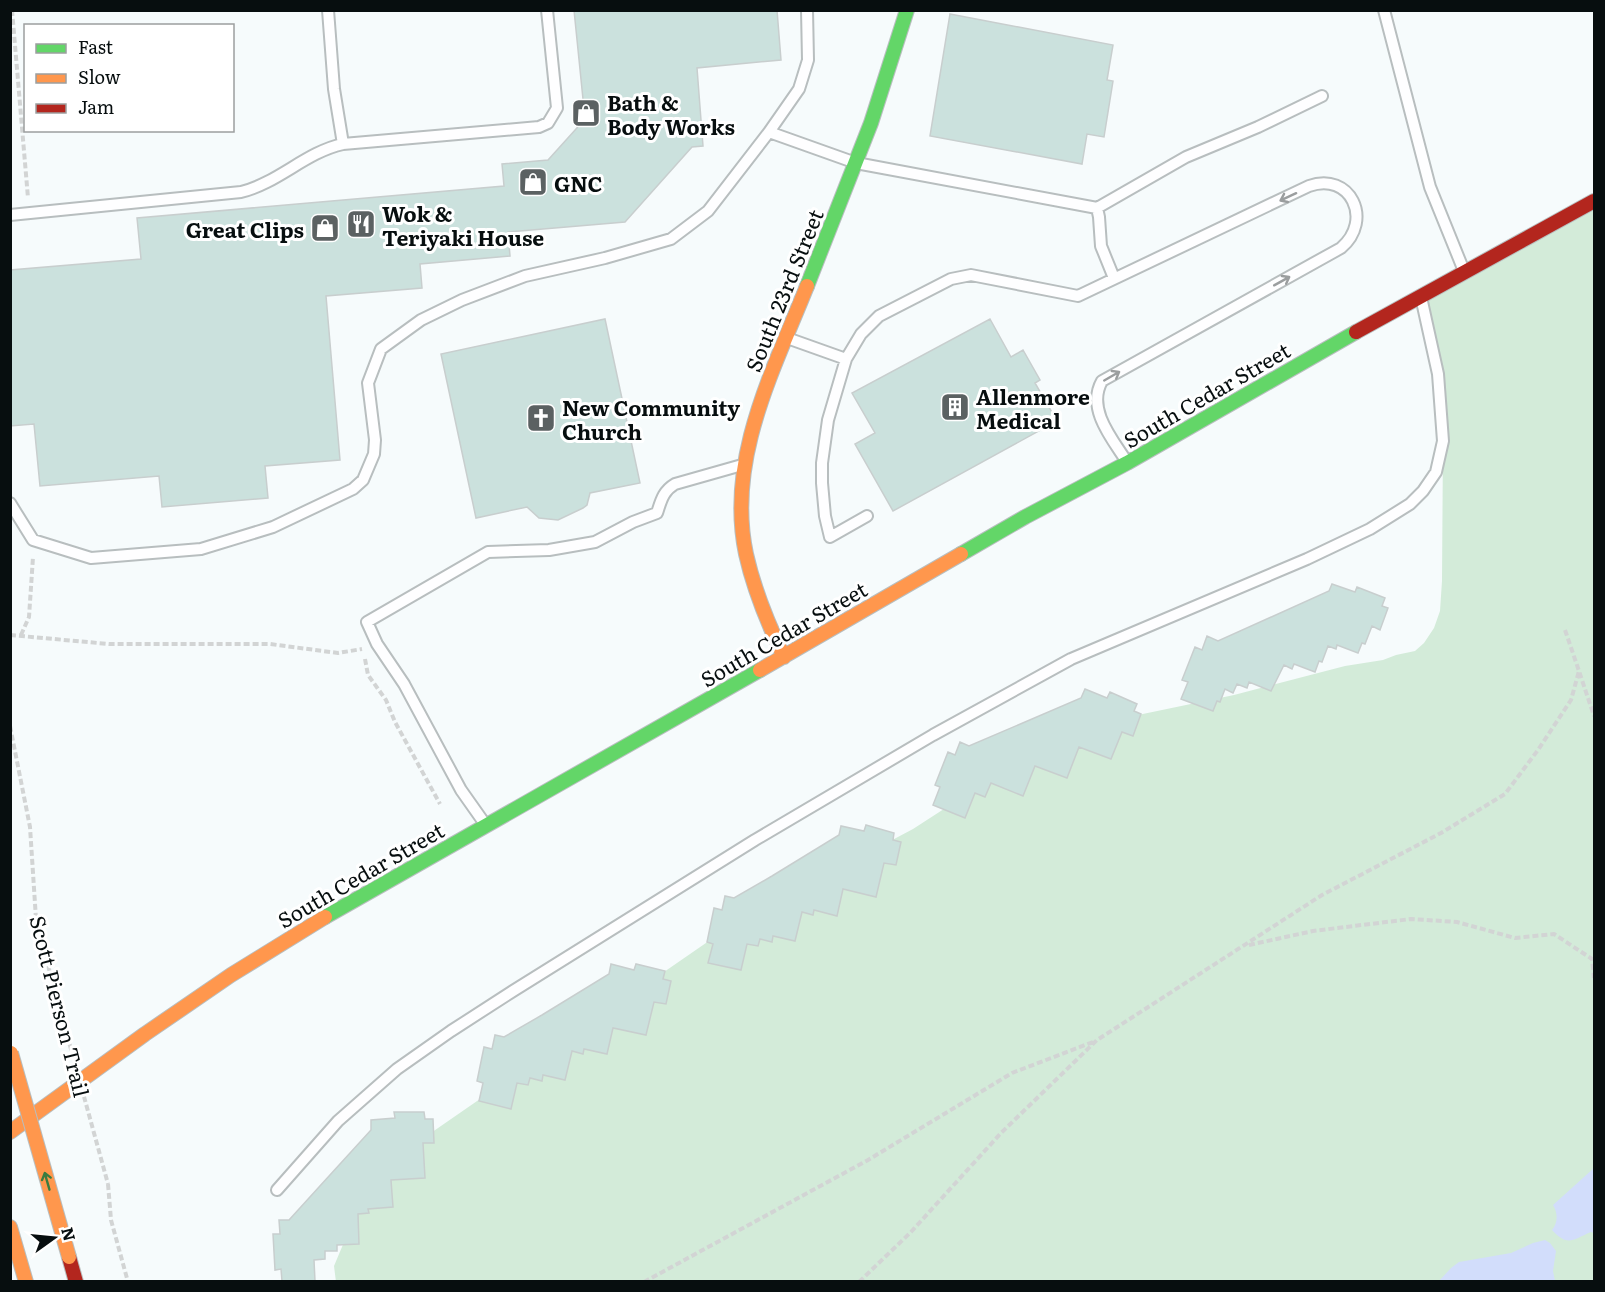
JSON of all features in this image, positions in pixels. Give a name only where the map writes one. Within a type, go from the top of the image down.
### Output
[{"type":"main road","name":"South 23rd Street","points":[[784,657],[767,622],[750,577],[743,531],[742,484],[745,464],[762,397],[856,163],[896,52],[907,10]]},
{"type":"main road","name":"South Cedar Street","points":[[10,1132],[231,975],[344,905],[1025,518],[1594,201]]},
{"type":"main road","points":[[11,1052],[76,1281]]},
{"type":"main road","points":[[10,1227],[26,1281]]},
{"type":"lane","points":[[328,10],[334,90],[343,144]]},
{"type":"lane","points":[[10,215],[240,192],[268,183],[328,147],[539,126],[548,123],[557,108],[547,10]]},
{"type":"lane","points":[[10,503],[33,540],[91,558],[201,549],[273,527],[353,489],[363,480],[374,454],[375,440],[368,383],[381,350],[421,321],[462,300],[525,276],[605,258],[671,239],[708,211],[799,89],[804,76],[809,41],[807,10]]},
{"type":"lane","points":[[1384,10],[1430,187],[1465,273]]},
{"type":"lane","points":[[769,132],[856,163],[1096,208],[1186,157],[1258,127],[1322,96]]},
{"type":"lane","points":[[867,516],[830,537],[823,503],[822,463],[828,420],[846,359],[861,334],[879,316],[960,276],[984,276],[1078,296],[1314,184],[1326,183],[1339,188],[1349,196],[1355,208],[1356,230],[1341,248],[1102,381],[1098,391],[1098,410],[1127,463]]},
{"type":"lane","points":[[1096,208],[1099,217],[1101,246],[1114,278]]},
{"type":"lane","points":[[277,1190],[338,1121],[397,1069],[513,991],[755,840],[933,735],[1071,659],[1307,559],[1370,530],[1410,504],[1423,491],[1436,472],[1443,441],[1438,374],[1420,296]]},
{"type":"lane","points":[[786,338],[846,359]]},
{"type":"lane","points":[[486,825],[461,790],[404,684],[377,644],[366,622],[488,552],[549,550],[595,542],[633,522],[657,513],[662,496],[675,484],[745,464]]},
{"type":"path","points":[[12,10],[30,213]]},
{"type":"path","points":[[21,635],[29,617],[33,540]]},
{"type":"path","points":[[1565,630],[1594,716]]},
{"type":"path","points":[[10,634],[109,644],[270,644],[338,653],[377,644]]},
{"type":"path","points":[[362,649],[368,675],[386,700],[394,722],[440,804]]},
{"type":"path","points":[[859,1281],[911,1232],[1001,1133],[1097,1040],[1322,895],[1441,833],[1505,794],[1571,700],[1579,671]]},
{"type":"path","name":"Scott Pierson Trail","points":[[10,726],[30,827],[36,919],[108,1184],[111,1220],[128,1281]]},
{"type":"path","points":[[1245,946],[1313,931],[1411,919],[1457,922],[1515,938],[1554,934],[1592,959],[1594,978]]},
{"type":"path","points":[[644,1281],[868,1160],[1012,1074],[1097,1040]]},
{"type":"green space","points":[[1594,201],[1594,1281],[336,1282],[334,1266],[373,1173],[732,925],[913,829],[1066,730],[1234,695],[1345,666],[1383,660],[1415,651],[1424,643],[1434,628],[1440,611],[1442,581],[1443,441],[1438,374],[1420,296]]},
{"type":"water","points":[[1594,1168],[1594,1233],[1570,1240],[1562,1239],[1552,1230],[1557,1218],[1553,1205]]},
{"type":"water","points":[[1545,1240],[1556,1251],[1553,1271],[1555,1281],[1439,1281],[1459,1262],[1511,1253]]},
{"type":"building","points":[[574,10],[777,10],[781,60],[697,68],[703,146],[692,147],[625,222],[508,232],[510,256],[420,264],[422,288],[326,296],[340,460],[265,466],[268,498],[162,507],[159,476],[40,486],[34,424],[10,426],[10,270],[141,259],[137,218],[504,186],[502,164],[548,160],[585,119]]},
{"type":"building","points":[[950,14],[1113,45],[1107,80],[1113,81],[1104,137],[1087,134],[1082,164],[930,136]]},
{"type":"building","name":"New Community Church","points":[[605,319],[640,483],[590,493],[587,505],[558,520],[539,518],[527,507],[476,518],[441,354]]},
{"type":"building","name":"Allenmore Medical","points":[[990,319],[1011,357],[1023,350],[1040,380],[1035,383],[1057,421],[893,511],[855,444],[875,433],[852,393]]},
{"type":"building","points":[[1332,584],[1355,592],[1357,587],[1385,598],[1382,606],[1388,608],[1380,630],[1372,626],[1365,644],[1362,643],[1358,653],[1337,645],[1336,649],[1328,646],[1315,672],[1294,664],[1292,669],[1284,665],[1271,691],[1249,682],[1247,688],[1237,684],[1233,693],[1225,689],[1220,702],[1217,701],[1213,711],[1181,699],[1188,682],[1182,680],[1195,647],[1202,650],[1207,636],[1218,641],[1329,591]]},
{"type":"building","points":[[1085,689],[1107,698],[1110,692],[1137,704],[1134,711],[1141,714],[1133,736],[1122,732],[1111,759],[1079,747],[1067,778],[1035,766],[1023,796],[991,783],[985,797],[975,793],[965,818],[933,805],[940,787],[935,785],[948,752],[955,755],[960,742],[969,746],[1081,698]]},
{"type":"building","points":[[866,825],[894,833],[893,840],[901,842],[896,865],[884,863],[876,897],[843,889],[837,916],[814,910],[813,915],[802,912],[795,941],[773,936],[772,942],[760,939],[758,946],[747,944],[741,970],[708,963],[713,944],[707,942],[714,908],[722,910],[725,896],[734,898],[772,876],[839,835],[841,826],[864,831]]},
{"type":"building","points":[[611,964],[634,970],[636,964],[665,971],[663,979],[671,981],[666,1004],[654,1002],[646,1035],[613,1028],[607,1054],[584,1049],[583,1054],[572,1051],[565,1080],[543,1075],[542,1081],[530,1078],[528,1085],[517,1083],[511,1109],[479,1101],[483,1083],[477,1081],[484,1047],[492,1049],[495,1035],[504,1037],[609,974]]},
{"type":"building","points":[[394,1112],[424,1112],[425,1119],[433,1119],[434,1143],[423,1143],[425,1178],[391,1180],[393,1207],[368,1209],[369,1213],[358,1214],[359,1244],[337,1245],[337,1251],[325,1251],[325,1259],[314,1260],[315,1281],[282,1281],[281,1269],[275,1270],[273,1234],[280,1234],[279,1220],[289,1220],[371,1130],[371,1120],[395,1118]]},
{"type":"traffic: fast","points":[[807,286],[871,123],[907,10]]},
{"type":"traffic: fast","points":[[961,554],[1127,463],[1356,332]]},
{"type":"traffic: fast","points":[[325,917],[760,670]]},
{"type":"traffic: slow","points":[[784,657],[762,607],[746,554],[741,519],[742,484],[756,417],[767,383],[807,286]]},
{"type":"traffic: slow","points":[[760,670],[961,554]]},
{"type":"traffic: slow","points":[[10,1132],[231,975],[325,917]]},
{"type":"traffic: slow","points":[[11,1053],[69,1257]]},
{"type":"traffic: slow","points":[[10,1227],[26,1282]]},
{"type":"traffic: jam","points":[[1356,332],[1594,201]]},
{"type":"traffic: jam","points":[[69,1257],[76,1282]]},
{"type":"place","name":"Bath & Body Works","points":[[586,113]]},
{"type":"place","name":"GNC","points":[[533,182]]},
{"type":"place","name":"Wok & Teriyaki House","points":[[361,224]]},
{"type":"place","name":"Great Clips","points":[[325,228]]},
{"type":"place","name":"Allenmore Medical","points":[[955,407]]},
{"type":"place","name":"New Community Church","points":[[541,418]]}]
